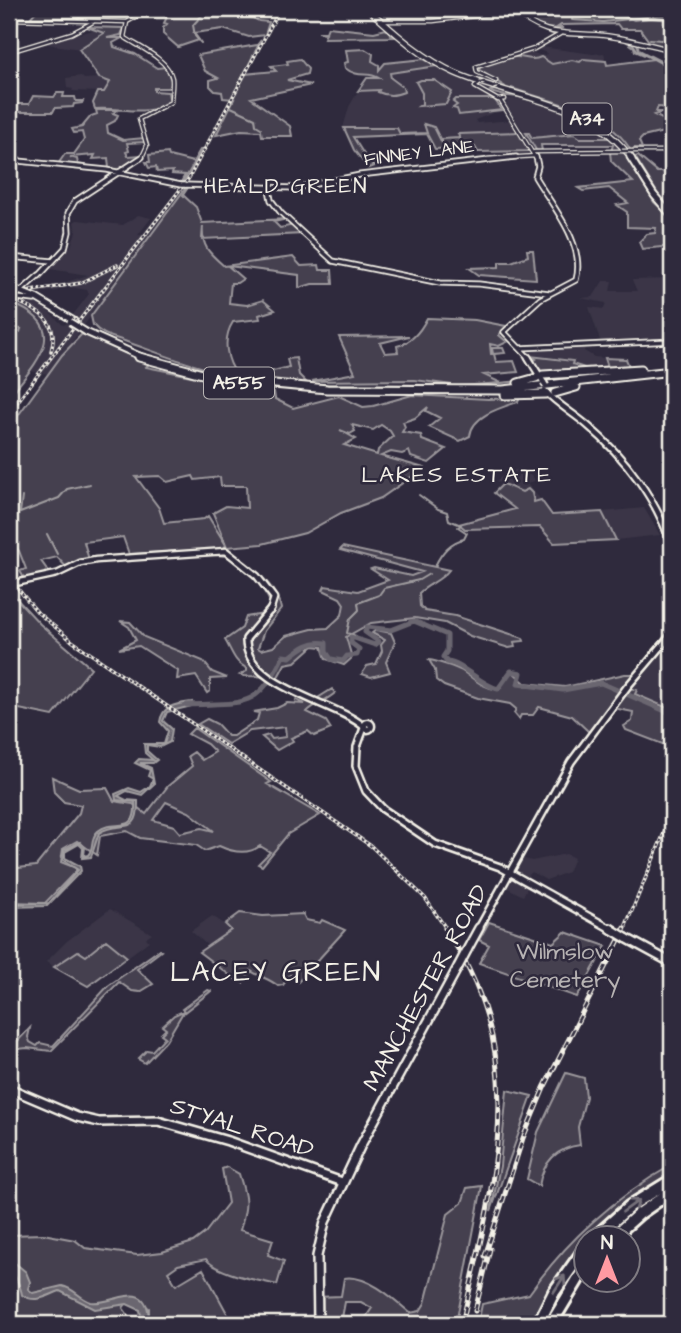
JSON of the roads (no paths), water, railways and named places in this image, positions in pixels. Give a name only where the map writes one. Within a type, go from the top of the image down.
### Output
[{"type":"highway","name":"A34","points":[[369,9],[421,54],[453,72]]},
{"type":"highway","name":"A34","points":[[369,9],[415,51],[453,72],[545,102],[586,118],[609,132],[625,150],[654,198],[672,214]]},
{"type":"highway","points":[[453,72],[484,82]]},
{"type":"highway","points":[[453,72],[484,82]]},
{"type":"highway","points":[[494,86],[545,102]]},
{"type":"highway","points":[[494,86],[545,102]]},
{"type":"highway","name":"A555","points":[[9,289],[72,321]]},
{"type":"highway","name":"A555","points":[[17,295],[34,300],[131,355],[208,378],[292,389],[512,389],[672,370]]},
{"type":"highway","points":[[398,390],[527,382],[562,390],[672,370]]},
{"type":"highway","points":[[398,390],[471,395],[529,394],[558,376],[672,370]]},
{"type":"highway","points":[[610,1224],[631,1206],[672,1180]]},
{"type":"highway","points":[[628,1224],[672,1191]]},
{"type":"highway","points":[[538,1324],[554,1292],[572,1267]]},
{"type":"highway","points":[[551,1324],[572,1288]]},
{"type":"main road","points":[[127,22],[150,9]]},
{"type":"main road","points":[[515,10],[535,28],[558,35],[604,35],[672,50]]},
{"type":"main road","points":[[39,276],[54,261]]},
{"type":"main road","points":[[17,295],[26,291],[29,284]]},
{"type":"main road","points":[[17,295],[29,284]]},
{"type":"main road","points":[[522,350],[545,385]]},
{"type":"main road","points":[[9,584],[57,574],[96,559],[226,551]]},
{"type":"street","points":[[386,23],[515,10]]},
{"type":"street","points":[[9,19],[127,22],[124,37],[166,66],[171,73],[172,83],[169,93],[171,103],[139,119],[147,146],[145,155],[75,201],[68,213],[68,240],[54,261],[9,257]]},
{"type":"street","points":[[9,52],[71,34],[93,22]]},
{"type":"street","points":[[494,86],[484,82],[476,67],[507,60],[558,35]]},
{"type":"street","points":[[481,89],[484,82]]},
{"type":"street","points":[[481,89],[494,86]]},
{"type":"street","points":[[494,86],[489,92],[500,99],[534,154],[535,177],[568,231],[579,269],[576,280],[549,293],[505,330],[506,338],[522,350],[534,346],[672,341]]},
{"type":"street","points":[[481,89],[500,99]]},
{"type":"street","name":"FINNEY LANE","points":[[9,160],[120,172],[183,185],[269,189],[306,187],[352,176],[546,152],[672,151]]},
{"type":"street","name":"FINNEY LANE","points":[[114,175],[140,176]]},
{"type":"street","points":[[269,189],[271,200],[281,213],[333,261],[440,283],[549,293]]},
{"type":"street","points":[[29,284],[39,276]]},
{"type":"street","name":"A555","points":[[9,289],[29,284]]},
{"type":"street","points":[[545,385],[633,471],[672,547]]},
{"type":"street","points":[[226,551],[257,576],[274,598],[273,607],[245,642],[248,654],[273,680],[308,700],[358,721],[365,728],[356,754],[359,776],[366,791],[383,809],[435,844],[511,873],[672,963]]},
{"type":"street","name":"MANCHESTER ROAD","points":[[318,1324],[319,1242],[342,1182],[571,762],[672,634]]},
{"type":"street","name":"STYAL ROAD","points":[[9,1088],[85,1119],[109,1122],[149,1119],[161,1121],[226,1140],[342,1182]]},
{"type":"waterway","points":[[144,14],[156,9]]},
{"type":"waterway","points":[[492,9],[518,9]]},
{"type":"waterway","points":[[527,9],[546,15],[573,15],[572,20],[603,22],[672,14]]},
{"type":"waterway","points":[[201,43],[195,36],[193,25],[205,12]]},
{"type":"waterway","points":[[546,32],[553,34]]},
{"type":"waterway","points":[[562,35],[583,36]]},
{"type":"waterway","points":[[650,39],[672,41]]},
{"type":"waterway","points":[[631,41],[637,50],[672,69]]},
{"type":"waterway","points":[[231,107],[255,118],[256,125],[261,128]]},
{"type":"waterway","points":[[22,497],[20,513],[59,498],[67,489],[90,484]]},
{"type":"waterway","points":[[419,495],[438,509],[447,512],[449,520],[461,525],[458,527],[467,533],[464,539],[447,549],[435,566]]},
{"type":"waterway","points":[[47,534],[57,554]]},
{"type":"waterway","points":[[356,636],[347,633],[350,619],[359,610],[358,603],[379,595],[384,588],[419,580],[429,574]]},
{"type":"waterway","points":[[187,705],[246,700],[265,686],[283,656],[290,657],[306,646],[321,642],[326,643],[326,652],[331,659],[343,661],[347,656],[357,655],[359,649],[351,643],[351,637],[375,645],[379,642],[365,632],[367,627],[391,630],[414,621],[447,635],[447,651],[443,657],[447,662],[498,689],[511,671],[521,673],[518,684],[563,690],[601,683],[672,714]]},
{"type":"railway","points":[[79,321],[189,178],[280,9]]},
{"type":"railway","points":[[31,291],[81,283],[117,265]]},
{"type":"railway","points":[[16,301],[46,319],[53,333],[51,351]]},
{"type":"railway","points":[[9,413],[75,326]]},
{"type":"railway","points":[[9,578],[38,613],[72,641],[371,846],[425,898],[447,930]]},
{"type":"railway","points":[[624,930],[672,814]]},
{"type":"railway","points":[[445,928],[473,977],[490,1026],[498,1074],[499,1123],[494,1171],[462,1324]]},
{"type":"railway","points":[[485,1256],[523,1138],[544,1088],[624,930]]},
{"type":"railway","points":[[475,1311],[490,1249]]},
{"type":"district","name":"HEALD GREEN","points":[[286,186]]},
{"type":"district","name":"LAKES ESTATE","points":[[457,475]]},
{"type":"district","name":"LACEY GREEN","points":[[276,972]]},
{"type":"park label","name":"Wilmslow Cemetery","points":[[565,966]]}]
